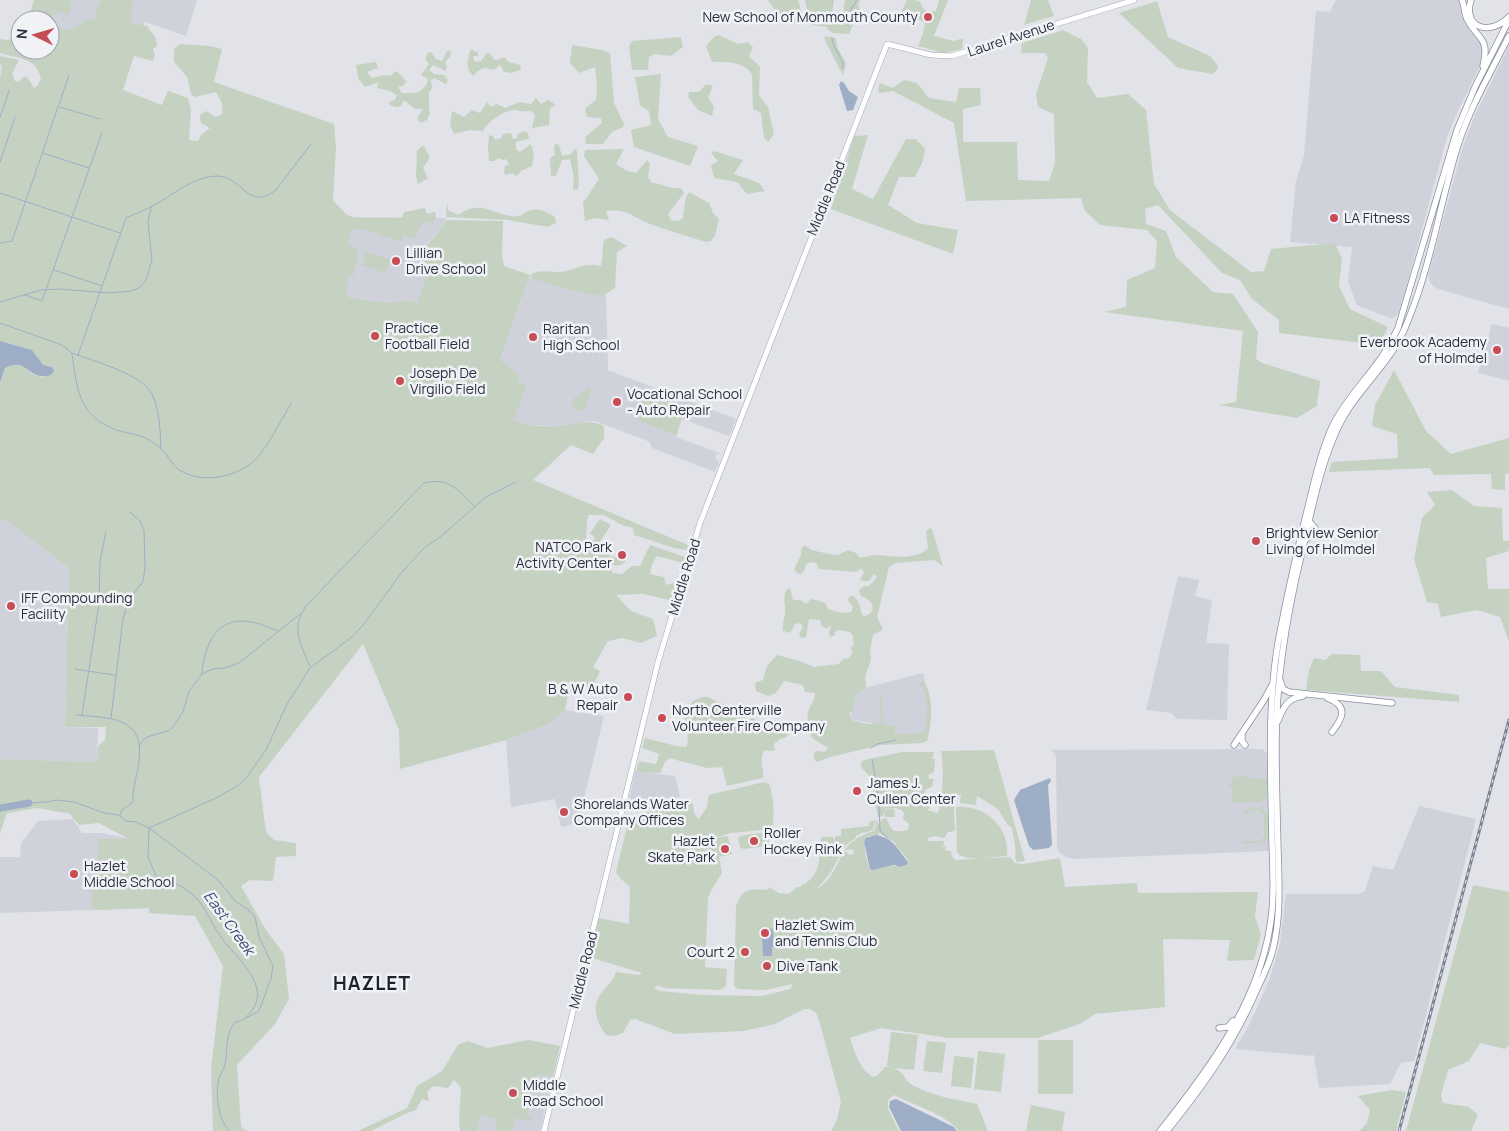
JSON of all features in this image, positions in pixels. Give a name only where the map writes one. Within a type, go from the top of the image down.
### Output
[{"type":"highway","points":[[1160,1131],[1219,1051],[1243,1010],[1258,975],[1266,946],[1272,917],[1273,889],[1271,731],[1274,680],[1278,645],[1290,582],[1324,446],[1346,404],[1382,358],[1398,328],[1455,136],[1482,70],[1485,47],[1480,36],[1468,20],[1462,0]]},
{"type":"highway","points":[[1472,0],[1470,14],[1473,21],[1480,27],[1493,28],[1509,18]]},
{"type":"highway","points":[[1475,87],[1509,18]]},
{"type":"highway","points":[[1167,1131],[1211,1075],[1234,1037],[1262,978],[1272,951],[1279,904],[1277,726],[1279,675],[1286,628],[1304,541],[1326,456],[1338,425],[1356,397],[1389,356],[1408,322],[1424,273],[1461,137],[1472,109],[1509,36]]},
{"type":"highway","points":[[1304,541],[1310,536],[1319,533],[1309,521]]},
{"type":"highway","points":[[1279,675],[1285,690],[1294,693],[1392,702]]},
{"type":"highway","points":[[1234,745],[1264,700],[1274,680]]},
{"type":"highway","points":[[1277,726],[1283,708],[1288,702],[1297,697],[1310,694]]},
{"type":"highway","points":[[1321,695],[1337,702],[1342,712],[1341,720],[1332,732]]},
{"type":"highway","points":[[1242,734],[1244,745]]},
{"type":"highway","points":[[1219,1051],[1224,1034],[1220,1028],[1231,1025],[1243,1010]]},
{"type":"main road","name":"Laurel Avenue","points":[[887,44],[930,55],[952,56],[1134,0]]},
{"type":"main road","name":"Middle Road","points":[[544,1131],[658,662],[700,523],[887,44]]},
{"type":"shaded area","points":[[38,0],[125,0],[86,38],[60,29],[60,10],[34,10]]},
{"type":"shaded area","points":[[126,0],[197,0],[186,36],[145,22],[142,29],[119,21]]},
{"type":"shaded area","points":[[1336,0],[1459,0],[1482,44],[1483,60],[1447,137],[1404,296],[1398,314],[1392,319],[1357,305],[1348,281],[1352,247],[1290,242],[1296,181],[1304,156],[1316,11],[1330,12]]},
{"type":"shaded area","points":[[1509,46],[1509,309],[1438,289],[1432,285],[1428,276],[1463,146],[1475,115]]},
{"type":"shaded area","points":[[345,217],[446,218],[442,228],[425,246],[417,258],[421,262],[430,265],[417,303],[406,300],[389,303],[338,295]]},
{"type":"shaded area","name":"Raritan High School","points":[[530,275],[606,295],[608,370],[736,419],[729,436],[682,419],[676,437],[722,454],[717,454],[715,458],[719,463],[715,472],[652,448],[650,442],[595,421],[557,426],[525,425],[514,420],[518,382],[500,361]]},
{"type":"shaded area","name":"Everbrook Academy of Holmdel","points":[[1492,324],[1509,328],[1509,381],[1478,373]]},
{"type":"shaded area","points":[[0,520],[7,521],[69,568],[65,727],[98,728],[97,762],[4,759],[0,761]]},
{"type":"shaded area","points":[[1178,576],[1199,580],[1195,596],[1212,600],[1206,643],[1229,644],[1227,720],[1177,719],[1171,713],[1146,710]]},
{"type":"shaded area","points":[[923,673],[930,702],[929,734],[894,736],[873,727],[873,723],[850,719],[857,690]]},
{"type":"shaded area","points":[[565,710],[604,716],[578,823],[561,827],[555,799],[511,807],[506,740],[549,724]]},
{"type":"shaded area","points":[[1262,749],[1267,753],[1269,851],[1073,859],[1060,853],[1057,848],[1056,758],[1051,750]]},
{"type":"shaded area","points":[[635,771],[675,776],[680,797],[634,807],[631,806],[629,801]]},
{"type":"shaded area","points":[[1419,806],[1476,819],[1414,1061],[1401,1063],[1390,1084],[1319,1088],[1313,1050],[1313,1056],[1235,1049],[1249,1025],[1269,981],[1280,944],[1286,894],[1358,894],[1365,891],[1373,866],[1393,870]]},
{"type":"shaded area","name":"Hazlet Middle School","points":[[73,819],[82,833],[102,833],[131,839],[150,908],[0,913],[0,857],[20,857],[21,843],[38,821]]},
{"type":"shaded area","name":"Middle Road School","points":[[528,1040],[560,1046],[540,1131],[477,1131],[481,1115],[520,1075]]},
{"type":"green space","points":[[34,0],[71,0],[68,15],[60,13],[60,10],[31,10]]},
{"type":"green space","points":[[101,0],[133,0],[131,21],[135,24],[147,26],[156,38],[157,46],[153,49],[155,55],[153,61],[134,56],[123,90],[162,105],[168,91],[188,98],[191,110],[189,140],[198,141],[202,134],[210,128],[201,123],[200,115],[206,111],[216,117],[222,114],[222,103],[216,92],[195,97],[191,94],[187,77],[174,62],[174,49],[180,44],[210,46],[222,49],[214,82],[334,124],[336,147],[333,200],[346,214],[354,218],[402,218],[404,212],[425,208],[427,214],[435,212],[436,217],[433,222],[423,223],[418,229],[415,239],[403,235],[401,241],[380,235],[381,229],[379,234],[352,229],[347,245],[358,248],[357,261],[353,276],[349,275],[346,296],[389,303],[406,300],[417,303],[430,265],[419,260],[417,257],[441,230],[446,220],[503,221],[502,255],[504,266],[530,275],[500,360],[517,372],[518,382],[526,385],[514,420],[524,424],[540,426],[593,422],[604,426],[604,438],[593,454],[571,445],[533,480],[688,545],[687,550],[674,548],[634,535],[633,528],[622,525],[604,515],[589,515],[586,540],[590,543],[595,538],[590,533],[600,519],[611,525],[600,542],[608,555],[626,561],[618,565],[609,563],[607,565],[612,569],[612,573],[622,574],[632,566],[640,566],[650,545],[685,557],[683,563],[657,556],[652,564],[650,574],[664,577],[666,585],[674,583],[674,594],[669,600],[643,594],[616,595],[631,611],[653,619],[657,636],[641,643],[622,638],[608,641],[593,667],[600,671],[592,688],[586,686],[568,695],[565,710],[549,724],[506,740],[400,769],[399,730],[363,644],[259,777],[266,832],[274,840],[296,843],[296,856],[276,857],[273,881],[250,880],[241,886],[266,930],[284,954],[289,999],[275,1024],[237,1065],[241,1127],[247,1131],[213,1131],[211,1069],[223,966],[195,916],[149,913],[149,908],[96,910],[92,906],[91,862],[98,862],[98,839],[129,839],[99,823],[79,825],[70,814],[37,808],[7,813],[0,833],[0,761],[4,759],[97,762],[98,746],[105,740],[106,727],[65,727],[69,568],[7,521],[0,520],[0,384],[5,368],[14,364],[24,366],[32,374],[44,377],[52,367],[43,365],[32,350],[0,341],[0,79],[2,64],[0,66],[0,56],[10,58],[10,60],[19,60],[12,74],[15,81],[18,82],[27,77],[34,88],[41,79],[39,72],[31,62],[25,60],[60,60],[60,28],[72,29],[85,20],[92,20],[96,18],[96,11]]},
{"type":"green space","points":[[768,0],[798,0],[805,24],[784,23]]},
{"type":"green space","points":[[805,0],[834,0],[831,23],[836,20],[841,25],[844,25],[845,19],[843,16],[845,0],[860,0],[858,6],[860,9],[849,34],[833,33],[827,29],[828,27],[812,25],[809,22]]},
{"type":"green space","points":[[907,0],[919,1],[927,12],[936,11],[939,0],[948,0],[934,36],[954,41],[963,38],[962,49],[944,53],[918,46],[925,22],[903,15],[902,10]]},
{"type":"green space","points":[[1031,0],[1048,0],[1054,16],[1024,25]]},
{"type":"green space","points":[[1157,1],[1168,37],[1210,56],[1219,67],[1213,74],[1178,68],[1119,13]]},
{"type":"green space","points":[[1063,30],[1081,39],[1088,48],[1087,82],[1097,98],[1128,94],[1146,110],[1154,184],[1170,210],[1251,272],[1264,271],[1271,249],[1335,243],[1342,259],[1339,286],[1350,309],[1388,327],[1379,345],[1279,333],[1279,320],[1252,299],[1240,280],[1222,273],[1158,205],[1145,209],[1146,224],[1166,231],[1176,257],[1213,292],[1233,294],[1258,332],[1256,359],[1262,363],[1320,381],[1317,406],[1297,418],[1219,405],[1236,402],[1243,331],[1104,312],[1126,307],[1127,280],[1155,268],[1157,241],[1147,230],[1100,225],[1085,211],[1081,198],[966,201],[954,123],[893,91],[879,93],[880,83],[893,88],[904,80],[917,83],[929,98],[956,102],[959,88],[980,88],[981,105],[963,109],[963,142],[1017,142],[1018,180],[1049,181],[1055,163],[1054,114],[1038,107],[1036,94],[1048,58],[1045,53],[1021,53],[1022,43]]},
{"type":"green space","points":[[719,35],[738,44],[748,42],[753,47],[749,56],[760,67],[759,95],[768,107],[774,134],[768,142],[764,138],[761,113],[753,109],[752,75],[749,70],[735,63],[712,62],[706,46],[714,37]]},
{"type":"green space","points":[[824,36],[836,38],[837,47],[846,63],[843,75],[827,45]]},
{"type":"green space","points":[[681,37],[683,47],[671,56],[654,54],[649,57],[648,70],[632,70],[629,46],[632,41]]},
{"type":"green space","points":[[0,39],[10,39],[10,56],[0,53]]},
{"type":"green space","points":[[572,45],[610,53],[614,103],[625,126],[612,132],[603,144],[586,144],[585,137],[602,123],[601,118],[587,117],[585,108],[596,100],[595,67],[579,73],[570,63]]},
{"type":"green space","points":[[471,49],[478,53],[478,56],[473,56],[475,62],[481,61],[486,54],[490,53],[494,60],[504,57],[509,62],[520,65],[521,70],[509,73],[503,71],[499,65],[496,69],[481,69],[473,76],[469,70],[468,63]]},
{"type":"green space","points":[[447,51],[451,51],[450,57],[445,62],[446,71],[433,65],[429,70],[434,74],[444,75],[448,80],[446,84],[434,78],[431,80],[432,88],[429,92],[430,113],[427,120],[420,123],[417,118],[423,109],[415,109],[404,100],[401,106],[390,105],[389,102],[395,100],[397,95],[377,88],[379,82],[365,87],[358,78],[356,65],[376,62],[378,68],[367,72],[372,78],[384,75],[391,76],[395,71],[406,81],[403,86],[398,87],[402,93],[419,92],[427,84],[428,79],[421,75],[429,64],[425,59],[428,53],[431,52],[436,59],[442,61]]},
{"type":"green space","points":[[661,74],[658,119],[668,137],[698,146],[690,166],[634,147],[631,130],[651,125],[649,111],[640,105],[635,77]]},
{"type":"green space","points":[[706,84],[713,86],[708,97],[714,107],[712,116],[698,110],[688,97],[689,92],[699,92]]},
{"type":"green space","points":[[536,98],[541,104],[548,100],[556,105],[550,108],[549,125],[532,128],[535,115],[531,111],[511,110],[497,117],[483,131],[469,130],[454,134],[450,125],[452,111],[464,117],[472,110],[480,113],[487,102],[491,107],[497,104],[505,108],[520,102],[531,104]]},
{"type":"green space","points":[[524,131],[528,133],[529,139],[516,142],[516,149],[520,152],[531,144],[534,155],[532,166],[521,171],[517,176],[512,173],[505,175],[505,166],[509,164],[506,159],[499,158],[489,161],[489,135],[493,136],[495,140],[501,138],[503,134],[511,133],[513,139],[517,138],[518,134]]},
{"type":"green space","points":[[868,135],[852,189],[873,199],[906,139],[916,139],[925,149],[923,161],[915,177],[899,177],[888,205],[917,223],[958,230],[953,254],[831,209],[854,136]]},
{"type":"green space","points":[[555,144],[559,145],[562,156],[571,154],[575,149],[577,151],[579,186],[577,190],[573,189],[574,178],[570,159],[562,160],[556,176],[551,176],[550,158],[555,155]]},
{"type":"green space","points":[[423,145],[430,157],[423,168],[428,178],[418,184],[416,176],[417,151]]},
{"type":"green space","points":[[624,149],[616,164],[627,171],[636,173],[647,160],[650,163],[648,177],[652,183],[681,188],[684,193],[668,214],[671,220],[678,221],[683,218],[685,200],[689,192],[709,203],[713,213],[719,219],[715,236],[711,241],[706,242],[664,229],[619,210],[606,211],[609,220],[594,218],[585,221],[583,203],[599,179],[584,156],[585,150]]},
{"type":"green space","points":[[714,151],[743,160],[734,174],[759,183],[765,191],[747,194],[737,182],[714,178],[711,165],[718,161],[711,153]]},
{"type":"green space","points":[[447,201],[448,210],[458,215],[475,208],[483,208],[511,216],[519,216],[526,212],[538,210],[545,211],[555,217],[556,223],[548,227],[508,220],[446,217]]},
{"type":"green space","points":[[612,237],[627,246],[617,252],[615,288],[602,296],[569,290],[534,279],[531,274],[540,271],[561,272],[586,265],[601,266],[604,240]]},
{"type":"green space","points":[[363,251],[391,260],[386,273],[360,265],[363,264],[366,254]]},
{"type":"green space","points":[[1394,370],[1426,431],[1451,454],[1509,438],[1509,473],[1505,474],[1505,490],[1492,489],[1491,474],[1434,475],[1430,468],[1329,472],[1332,462],[1398,458],[1397,434],[1372,426],[1375,405]]},
{"type":"green space","points":[[589,388],[591,392],[584,411],[571,408],[574,398]]},
{"type":"green space","points":[[647,395],[685,410],[676,435],[638,420]]},
{"type":"green space","points":[[1452,490],[1474,506],[1502,508],[1503,541],[1509,541],[1509,551],[1486,558],[1488,589],[1509,589],[1509,642],[1500,617],[1477,610],[1441,617],[1438,604],[1427,602],[1414,559],[1422,518],[1435,505],[1427,492]]},
{"type":"green space","points":[[930,528],[932,529],[943,566],[934,560],[895,563],[889,567],[877,617],[883,629],[873,635],[870,651],[871,660],[865,677],[866,688],[857,693],[853,711],[849,713],[852,720],[868,724],[880,723],[881,726],[880,697],[882,696],[883,725],[902,726],[908,724],[908,719],[909,725],[905,726],[912,726],[895,727],[895,734],[922,733],[923,729],[926,729],[927,705],[923,686],[920,686],[920,684],[924,682],[931,702],[930,727],[927,741],[923,743],[881,745],[817,762],[814,758],[814,753],[816,751],[825,752],[828,748],[812,738],[808,725],[808,712],[815,693],[805,692],[803,685],[784,681],[776,693],[768,696],[756,691],[755,683],[763,680],[767,666],[777,655],[814,667],[839,664],[843,659],[849,658],[853,652],[850,648],[854,645],[853,636],[850,632],[838,630],[835,632],[835,635],[830,637],[831,625],[828,628],[824,628],[820,620],[809,619],[804,638],[800,637],[799,634],[803,627],[800,623],[795,624],[790,633],[783,631],[786,590],[790,588],[793,600],[801,600],[806,604],[811,599],[820,601],[825,603],[828,609],[841,613],[851,612],[853,607],[848,601],[849,597],[853,596],[858,602],[862,615],[866,616],[872,612],[872,604],[861,596],[859,590],[864,586],[869,586],[877,577],[874,574],[869,581],[861,581],[860,579],[864,573],[862,569],[856,572],[819,569],[816,563],[810,562],[801,574],[797,573],[794,569],[801,555],[801,549],[805,545],[811,550],[838,555],[848,550],[856,553],[859,557],[874,555],[910,556],[923,552],[928,548],[926,531]]},
{"type":"green space","points":[[1332,654],[1360,655],[1361,671],[1381,671],[1395,687],[1459,695],[1459,702],[1306,690],[1309,670],[1314,658],[1325,660]]},
{"type":"green space","points":[[708,697],[734,710],[737,718],[744,716],[749,720],[752,718],[756,720],[759,727],[773,732],[783,728],[788,730],[787,737],[780,739],[774,744],[775,750],[764,750],[762,761],[763,778],[727,786],[722,767],[707,768],[669,758],[660,773],[636,772],[639,761],[656,764],[659,754],[642,748],[645,738],[687,747],[687,727],[680,709],[687,710],[693,701]]},
{"type":"green space","points":[[994,750],[1025,861],[1017,862],[1012,828],[1007,824],[998,809],[977,796],[976,805],[960,803],[961,794],[955,800],[954,805],[955,831],[948,832],[944,838],[934,836],[928,838],[927,841],[944,841],[944,845],[941,846],[946,847],[945,850],[951,851],[955,860],[1010,857],[1015,863],[1022,864],[1060,858],[1065,887],[1137,883],[1138,893],[1258,892],[1255,916],[1261,934],[1254,960],[1227,961],[1230,940],[1163,939],[1165,1007],[1095,1014],[1080,1024],[1037,1038],[949,1038],[881,1028],[850,1038],[861,1065],[873,1077],[878,1075],[885,1067],[893,1067],[887,1066],[891,1032],[918,1035],[914,1070],[894,1068],[901,1072],[908,1082],[918,1088],[943,1097],[977,1104],[988,1131],[959,1131],[954,1125],[929,1110],[894,1095],[888,1100],[888,1109],[899,1131],[831,1131],[837,1120],[841,1101],[819,1020],[816,1013],[810,1009],[804,1009],[775,1024],[744,1031],[675,1034],[635,1019],[630,1020],[623,1033],[615,1036],[606,1035],[596,1014],[599,997],[616,972],[639,975],[642,973],[592,958],[590,955],[599,918],[629,924],[630,887],[616,872],[627,827],[638,815],[690,800],[695,815],[699,819],[707,807],[709,795],[764,782],[769,784],[773,806],[773,825],[771,829],[731,833],[715,838],[728,836],[732,854],[719,857],[722,873],[708,898],[705,967],[727,969],[726,986],[720,990],[664,988],[658,985],[654,988],[660,991],[703,995],[762,996],[791,989],[792,984],[766,990],[738,989],[734,986],[736,907],[741,896],[748,891],[767,890],[769,887],[779,893],[789,894],[797,887],[801,887],[816,872],[820,852],[823,852],[821,851],[821,837],[833,837],[835,842],[835,836],[841,836],[841,829],[869,826],[869,822],[876,820],[873,830],[856,835],[856,838],[842,850],[838,850],[841,852],[833,868],[816,889],[829,878],[843,852],[850,855],[853,854],[854,851],[851,849],[844,851],[853,841],[874,831],[877,820],[879,825],[882,819],[886,818],[891,828],[895,831],[908,830],[909,824],[903,819],[903,811],[896,808],[885,809],[894,809],[895,817],[885,817],[884,811],[883,816],[878,817],[870,777],[861,767],[861,763],[864,760],[902,752],[934,752],[932,759],[935,759],[934,772],[928,775],[929,779],[934,779],[932,787],[926,789],[924,796],[930,808],[927,810],[938,813],[943,783],[941,751]],"holes":[[[879,833],[894,842],[908,860],[908,865],[901,867],[891,866],[875,870],[870,869],[864,841],[869,836],[879,836]]]},
{"type":"green space","points":[[1249,776],[1250,778],[1267,779],[1267,797],[1260,802],[1232,803],[1232,787],[1229,786],[1229,783],[1232,783],[1232,777]]},
{"type":"green space","points":[[956,807],[977,809],[994,820],[1004,836],[1007,845],[1007,856],[972,858],[957,852]]},
{"type":"green space","points":[[1249,808],[1263,809],[1268,814],[1269,836],[1265,842],[1245,844],[1243,842],[1244,838],[1244,841],[1261,841],[1261,838],[1264,838],[1264,814],[1261,814],[1260,811],[1243,813]]},
{"type":"green space","name":"Roller Hockey Rink","points":[[766,832],[769,843],[767,846],[743,849],[740,847],[738,839],[740,836]]},
{"type":"green space","points":[[1473,885],[1509,892],[1509,1045],[1505,1049],[1480,1043],[1469,1061],[1448,1070],[1441,1095],[1443,1103],[1469,1107],[1478,1115],[1471,1131],[1406,1131]]},
{"type":"green space","points":[[528,1040],[560,1046],[553,1077],[537,1074],[527,1115],[532,1117],[530,1121],[515,1118],[512,1131],[495,1131],[497,1120],[481,1115],[477,1131],[460,1131],[461,1088],[454,1080],[448,1088],[433,1086],[427,1092],[429,1101],[422,1099],[416,1110],[371,1131],[358,1131],[407,1108],[417,1086],[442,1071],[458,1045],[468,1041],[488,1048]]},
{"type":"green space","points":[[1038,1040],[1073,1040],[1073,1094],[1038,1094]]},
{"type":"green space","points":[[927,1041],[946,1043],[942,1073],[923,1071]]},
{"type":"green space","points":[[978,1051],[1005,1054],[1001,1092],[974,1089]]},
{"type":"green space","points":[[954,1056],[974,1058],[971,1088],[951,1086]]},
{"type":"green space","points":[[1392,1090],[1406,1092],[1396,1131],[1359,1131],[1367,1123],[1370,1110],[1358,1096]]},
{"type":"green space","points":[[1031,1105],[1065,1112],[1062,1131],[1026,1131]]},
{"type":"water","points":[[841,81],[849,91],[858,97],[853,110],[847,111],[839,85]]},
{"type":"water","points":[[0,341],[32,350],[43,365],[52,367],[54,371],[51,375],[43,376],[32,373],[19,365],[13,365],[5,368],[0,383]]},
{"type":"water","points":[[1050,778],[1051,781],[1048,785],[1052,845],[1049,848],[1033,850],[1029,846],[1014,800],[1020,790]]},
{"type":"water","points":[[876,835],[882,836],[895,845],[908,862],[907,865],[870,869],[864,842],[866,838]]},
{"type":"water","points":[[764,928],[773,929],[774,947],[772,947],[772,956],[763,956],[762,938],[764,938]]},
{"type":"water","points":[[896,1099],[954,1127],[957,1131],[901,1131],[889,1107],[890,1101]]},
{"type":"waterway","points":[[848,26],[851,9],[857,0]]},
{"type":"waterway","points":[[832,38],[842,60],[843,68]]},
{"type":"waterway","points":[[0,243],[12,241],[69,75]]},
{"type":"waterway","points":[[0,117],[9,91]]},
{"type":"waterway","points":[[60,107],[100,119]]},
{"type":"waterway","points":[[0,162],[15,117]]},
{"type":"waterway","points":[[25,295],[42,301],[102,133]]},
{"type":"waterway","points":[[78,355],[126,218],[151,207],[191,183],[209,177],[227,178],[252,196],[266,196],[276,190],[311,144]]},
{"type":"waterway","points":[[43,153],[89,168]]},
{"type":"waterway","points":[[0,193],[120,233]]},
{"type":"waterway","points":[[0,302],[41,290],[59,289],[110,293],[131,291],[139,288],[146,280],[152,260],[148,222],[151,207]]},
{"type":"waterway","points":[[54,270],[102,286]]},
{"type":"waterway","points":[[0,323],[62,345],[72,353],[78,389],[87,409],[94,417],[116,430],[146,438],[160,448],[178,469],[190,475],[210,478],[220,477],[249,465],[265,447],[291,404]]},
{"type":"waterway","points":[[73,353],[128,374],[146,387],[152,394],[157,407],[161,448]]},
{"type":"waterway","points":[[244,1019],[259,1011],[271,979],[273,966],[259,937],[255,917],[249,910],[236,902],[218,880],[149,828],[216,798],[237,786],[246,778],[266,750],[287,704],[310,668],[352,637],[364,624],[402,572],[424,548],[440,537],[486,497],[516,482]]},
{"type":"waterway","points":[[310,667],[299,636],[298,629],[301,614],[306,606],[424,483],[447,483],[458,490],[474,506]]},
{"type":"waterway","points":[[111,718],[123,618],[130,599],[143,581],[145,568],[144,530],[140,521],[130,512]]},
{"type":"waterway","points":[[82,715],[99,604],[100,561],[106,532]]},
{"type":"waterway","points":[[139,746],[144,739],[168,731],[173,727],[183,712],[189,691],[202,674],[213,669],[225,668],[239,663],[300,614]]},
{"type":"waterway","points":[[202,674],[209,643],[214,634],[229,623],[239,621],[258,623],[278,631]]},
{"type":"waterway","points":[[75,669],[114,675]]},
{"type":"waterway","points":[[76,715],[100,717],[122,722],[130,727],[136,735],[139,746],[139,760],[133,802],[122,810],[120,815]]},
{"type":"waterway","points":[[871,748],[877,744],[896,740]]},
{"type":"waterway","points":[[872,759],[879,803],[880,831],[889,839]]},
{"type":"waterway","name":"East Creek","points":[[29,803],[56,800],[74,802],[104,813],[119,815],[126,821],[136,822],[149,828],[148,857],[156,876],[179,886],[199,901],[223,940],[252,977],[257,997],[254,1007],[246,1017]]},
{"type":"waterway","name":"East Creek","points":[[0,808],[29,803]]},
{"type":"waterway","name":"East Creek","points":[[229,1131],[220,1113],[218,1084],[225,1064],[230,1032],[235,1022],[243,1020]]},
{"type":"railway","points":[[1399,1131],[1509,720]]},
{"type":"place","name":"New School of Monmouth County","points":[[928,17]]},
{"type":"place","name":"LA Fitness","points":[[1334,218]]},
{"type":"place","name":"Lillian Drive School","points":[[396,261]]},
{"type":"place","name":"Practice Football Field","points":[[375,336]]},
{"type":"place","name":"Raritan High School","points":[[533,337]]},
{"type":"place","name":"Everbrook Academy of Holmdel","points":[[1497,350]]},
{"type":"place","name":"Joseph De Virgilio Field","points":[[400,381]]},
{"type":"place","name":"Vocational School - Auto Repair","points":[[617,402]]},
{"type":"place","name":"Brightview Senior Living of Holmdel","points":[[1256,541]]},
{"type":"place","name":"NATCO Park Activity Center","points":[[622,555]]},
{"type":"place","name":"IFF Compounding Facility","points":[[11,606]]},
{"type":"place","name":"B & W Auto Repair","points":[[628,697]]},
{"type":"place","name":"North Centerville Volunteer Fire Company","points":[[662,718]]},
{"type":"place","name":"James J. Cullen Center","points":[[857,791]]},
{"type":"place","name":"Shorelands Water Company Offices","points":[[564,812]]},
{"type":"place","name":"Roller Hockey Rink","points":[[754,841]]},
{"type":"place","name":"Hazlet Skate Park","points":[[725,849]]},
{"type":"place","name":"Hazlet Middle School","points":[[74,874]]},
{"type":"place","name":"Hazlet Swim and Tennis Club","points":[[765,933]]},
{"type":"place","name":"Court 2","points":[[745,952]]},
{"type":"place","name":"Dive Tank","points":[[767,966]]},
{"type":"place","name":"Middle Road School","points":[[513,1093]]},
{"type":"district","name":"HAZLET","points":[[372,983]]}]
